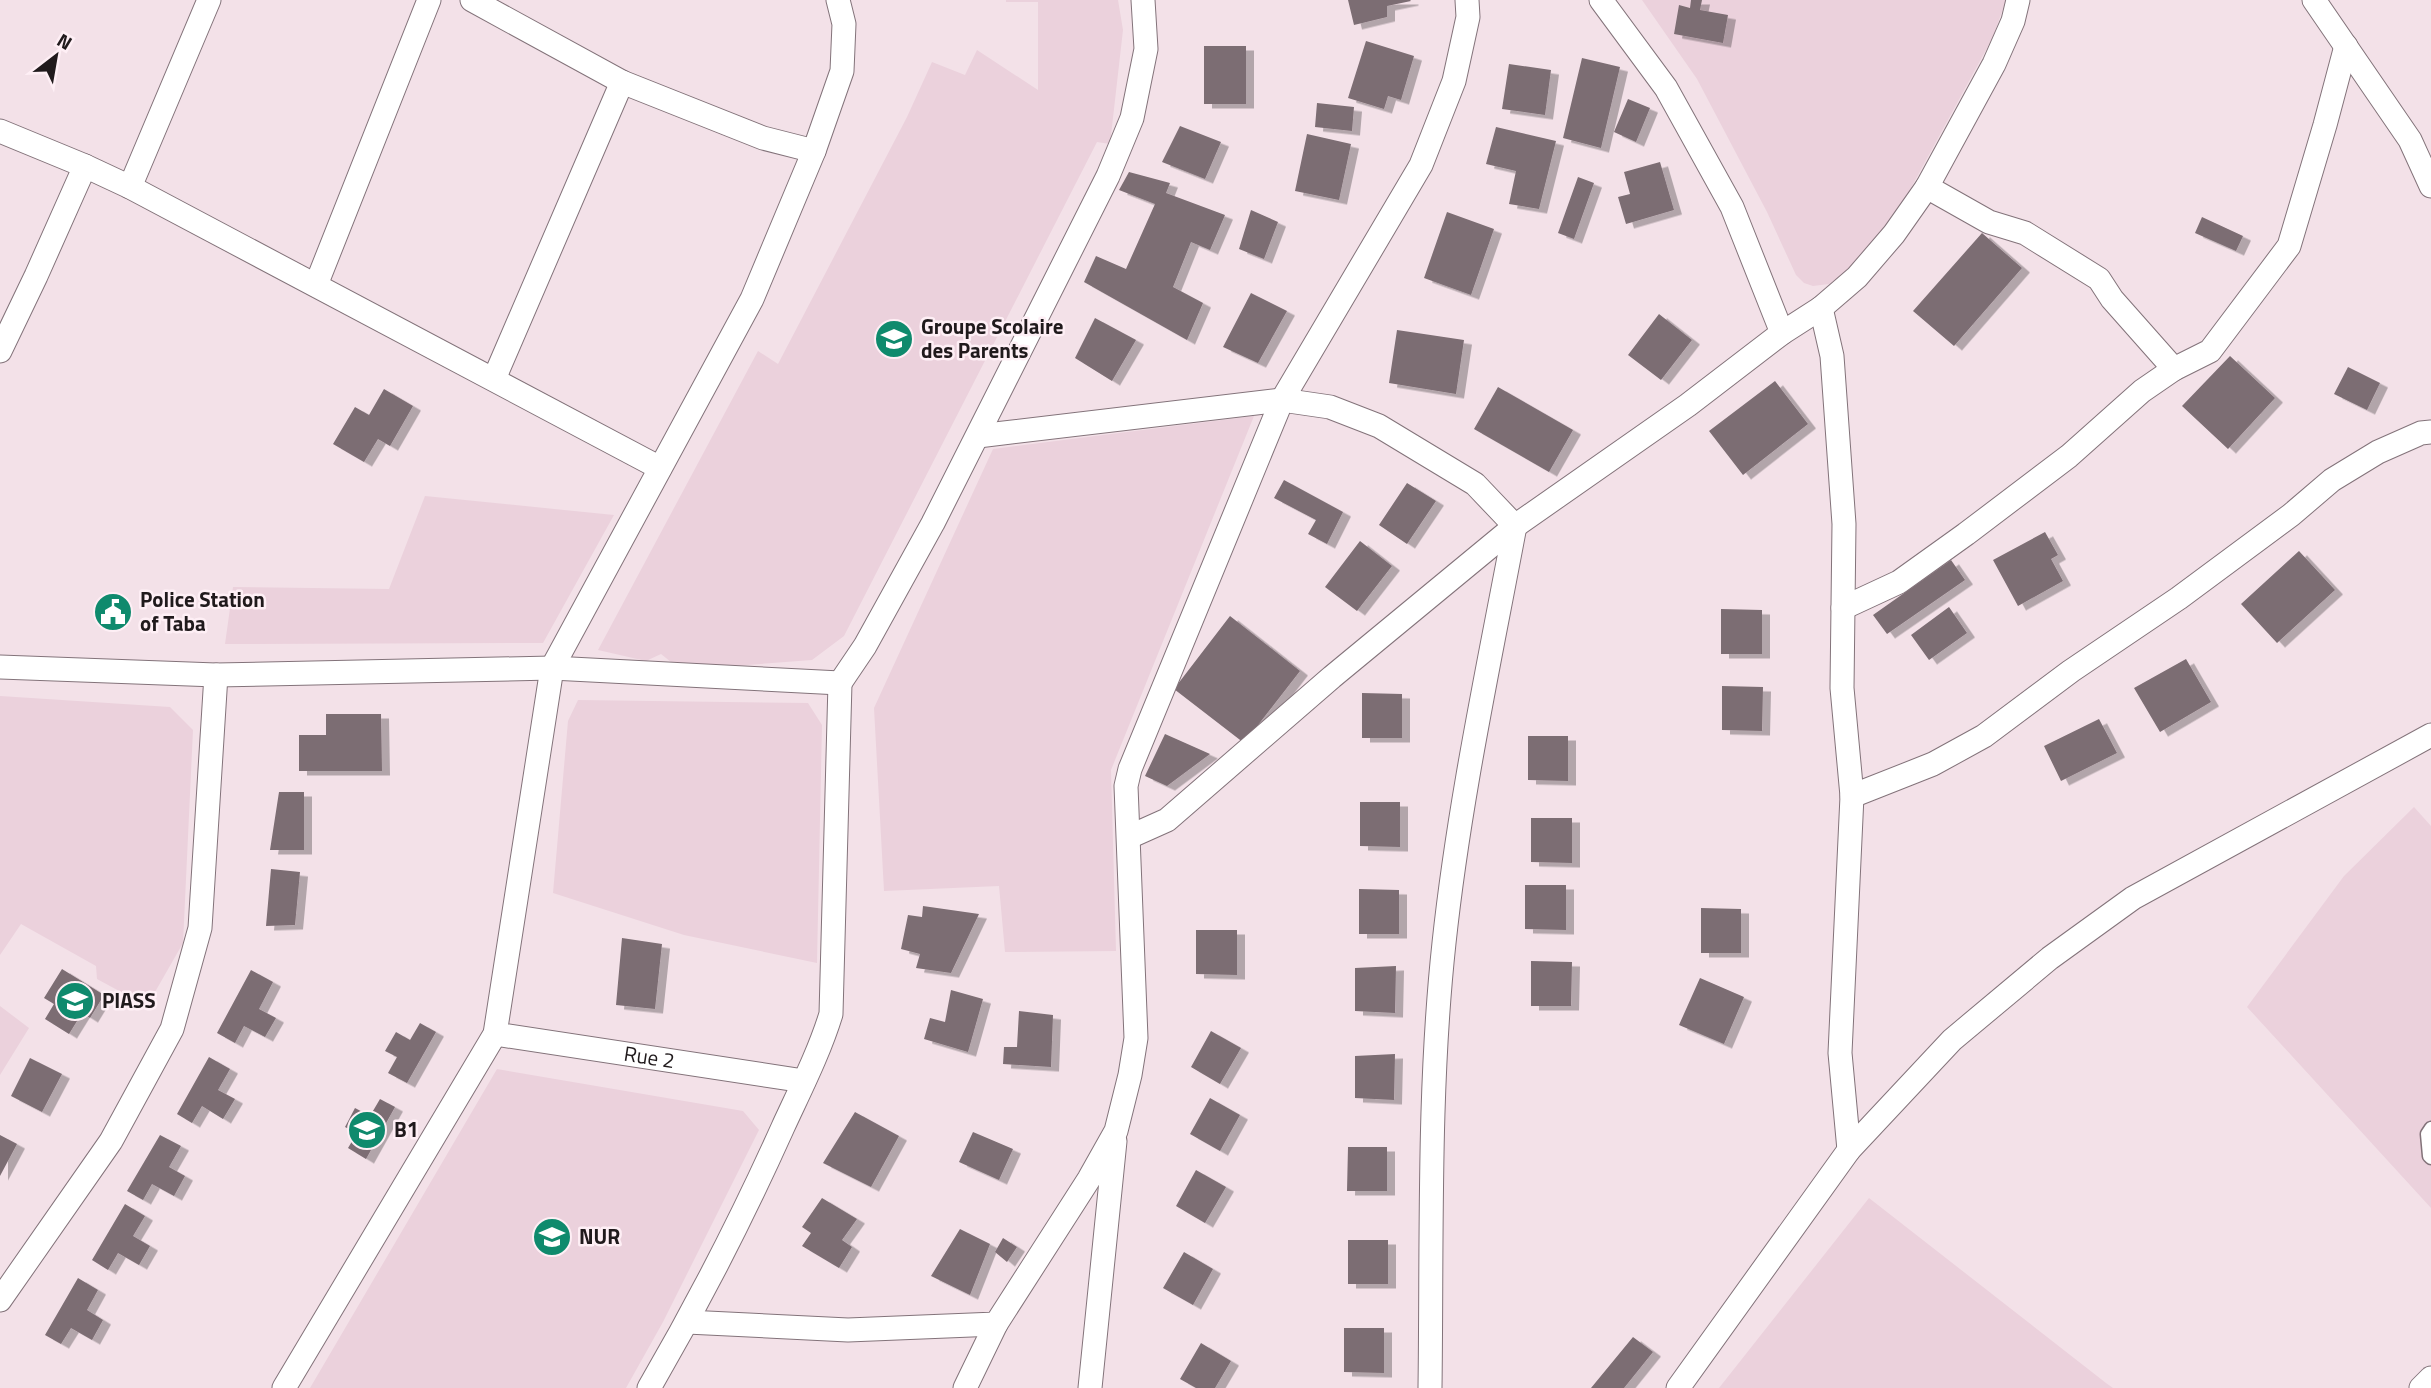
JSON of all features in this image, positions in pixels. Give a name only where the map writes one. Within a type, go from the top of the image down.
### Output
[{"type":"street","points":[[130,187],[209,0]]},
{"type":"street","points":[[316,285],[429,0]]},
{"type":"street","points":[[472,0],[622,82],[763,138],[814,151]]},
{"type":"street","points":[[284,1388],[495,1034],[552,668],[752,299],[814,151],[842,71],[844,23],[838,0]]},
{"type":"street","points":[[649,1388],[687,1322],[771,1155],[824,1037],[831,1014],[840,683],[866,646],[978,436],[1108,176],[1132,118],[1146,49],[1143,0]]},
{"type":"street","points":[[1090,1388],[1116,1131],[1136,1038],[1126,786],[1130,769],[1282,400],[1421,165],[1454,81],[1468,17],[1467,0]]},
{"type":"street","points":[[1601,0],[1666,88],[1726,195],[1782,332]]},
{"type":"street","points":[[1129,837],[1167,820],[1332,677],[1515,526],[1688,405],[1782,332],[1821,308],[1864,269],[1894,234],[1927,187],[1994,64],[2013,21],[2018,0]]},
{"type":"street","points":[[2314,0],[2410,140],[2431,186]]},
{"type":"street","points":[[1843,608],[1899,582],[2069,456],[2142,391],[2174,369],[2210,351],[2289,246],[2346,46]]},
{"type":"street","points":[[494,379],[622,82]]},
{"type":"street","points":[[0,131],[130,187],[660,468]]},
{"type":"street","points":[[0,351],[85,166]]},
{"type":"street","points":[[1927,187],[1989,222],[2025,233],[2099,279],[2112,299],[2174,369]]},
{"type":"street","points":[[1821,308],[1832,356],[1844,524],[1842,688],[1852,796],[1840,1053],[1849,1150]]},
{"type":"street","points":[[978,436],[1282,400],[1330,407],[1379,426],[1475,484],[1515,526]]},
{"type":"street","points":[[1852,796],[1933,764],[1984,736],[2071,671],[2179,598],[2291,515],[2332,480],[2378,452],[2421,433],[2431,432]]},
{"type":"street","points":[[1430,1388],[1434,1096],[1444,944],[1470,760],[1515,526]]},
{"type":"street","points":[[0,667],[216,675],[552,668],[840,683]]},
{"type":"street","points":[[0,1300],[111,1141],[172,1029],[200,928],[216,675]]},
{"type":"street","points":[[1678,1388],[1849,1150],[1952,1041],[2050,958],[2133,898],[2431,736]]},
{"type":"street","name":"Rue 2","points":[[495,1034],[804,1081]]},
{"type":"street","points":[[965,1388],[996,1324],[1089,1179],[1116,1131]]},
{"type":"street","points":[[687,1322],[848,1330],[996,1324]]},
{"type":"street","points":[[2421,1388],[2431,1378]]},
{"type":"lane","points":[[2431,1128],[2427,1134],[2431,1158]]},
{"type":"shaded area","name":"Groupe Scolaire des Parents","points":[[1006,0],[1118,0],[1123,30],[1110,144],[1097,142],[844,636],[812,660],[681,670],[661,654],[646,661],[598,650],[758,351],[778,364],[907,117],[932,62],[965,75],[977,50],[1038,90],[1038,2]]},
{"type":"shaded area","points":[[1642,0],[2006,0],[1993,37],[1899,210],[1850,269],[1829,284],[1813,286],[1804,283],[1796,275],[1767,212],[1697,79]]},
{"type":"shaded area","points":[[1254,416],[1111,770],[1116,951],[1005,952],[999,886],[884,891],[874,708],[993,449]]},
{"type":"shaded area","points":[[425,496],[614,515],[543,643],[225,644],[233,587],[389,589]]},
{"type":"shaded area","points":[[0,696],[170,707],[193,730],[183,943],[147,1006],[97,979],[96,966],[21,924],[0,955]]},
{"type":"shaded area","points":[[578,700],[808,703],[822,725],[817,963],[684,935],[553,893],[568,721]]},
{"type":"shaded area","points":[[2414,807],[2431,826],[2431,1208],[2247,1007],[2344,876]]},
{"type":"shaded area","points":[[0,1006],[29,1028],[0,1075]]},
{"type":"shaded area","name":"NUR","points":[[497,1069],[743,1111],[759,1130],[663,1322],[626,1388],[310,1388]]},
{"type":"shaded area","points":[[1869,1198],[2106,1383],[2113,1388],[1719,1388]]},
{"type":"building","points":[[1348,0],[1411,1],[1387,6],[1387,17],[1354,25]]},
{"type":"building","points":[[1691,0],[1702,0],[1700,10],[1728,15],[1723,43],[1674,34],[1679,5],[1690,8]]},
{"type":"building","points":[[1366,41],[1414,56],[1401,100],[1388,96],[1384,109],[1348,98]]},
{"type":"building","points":[[1204,46],[1246,46],[1246,104],[1204,104]]},
{"type":"building","points":[[1582,58],[1620,67],[1601,148],[1563,138]]},
{"type":"building","points":[[1509,64],[1551,70],[1545,115],[1502,109]]},
{"type":"building","points":[[1628,99],[1650,108],[1636,142],[1614,132]]},
{"type":"building","points":[[1317,103],[1354,107],[1352,131],[1315,127]]},
{"type":"building","points":[[1180,126],[1221,142],[1205,179],[1162,162]]},
{"type":"building","points":[[1496,127],[1556,141],[1539,209],[1509,204],[1516,171],[1486,164]]},
{"type":"building","points":[[1307,134],[1351,144],[1339,200],[1295,191]]},
{"type":"building","points":[[1660,162],[1674,210],[1626,224],[1618,197],[1630,194],[1624,172]]},
{"type":"building","points":[[1129,172],[1170,183],[1166,193],[1225,215],[1210,250],[1191,242],[1173,287],[1203,303],[1187,340],[1084,282],[1096,256],[1126,269],[1155,204],[1119,190]]},
{"type":"building","points":[[1578,177],[1594,183],[1574,239],[1558,233]]},
{"type":"building","points":[[1251,210],[1278,222],[1264,259],[1239,249]]},
{"type":"building","points":[[1447,212],[1494,229],[1471,295],[1424,278]]},
{"type":"building","points":[[2202,217],[2243,236],[2236,251],[2195,233]]},
{"type":"building","points":[[1982,233],[2022,268],[1954,346],[1913,311]]},
{"type":"building","points":[[1251,293],[1287,311],[1258,363],[1223,347]]},
{"type":"building","points":[[1659,314],[1692,340],[1661,380],[1628,355]]},
{"type":"building","points":[[1095,318],[1136,340],[1112,381],[1075,358]]},
{"type":"building","points":[[1397,330],[1464,340],[1456,394],[1389,383]]},
{"type":"building","points":[[2230,356],[2275,398],[2228,449],[2182,406]]},
{"type":"building","points":[[2348,367],[2380,383],[2367,410],[2334,394]]},
{"type":"building","points":[[1775,381],[1808,424],[1743,475],[1709,431]]},
{"type":"building","points":[[1498,387],[1573,430],[1549,472],[1474,429]]},
{"type":"building","points":[[384,389],[413,406],[390,446],[378,439],[364,462],[333,444],[355,407],[369,415]]},
{"type":"building","points":[[1284,480],[1343,512],[1327,544],[1308,534],[1316,520],[1274,498]]},
{"type":"building","points":[[1407,483],[1436,501],[1407,544],[1379,525]]},
{"type":"building","points":[[2045,532],[2058,555],[2051,559],[2063,581],[2018,606],[1993,560]]},
{"type":"building","points":[[1360,541],[1392,566],[1357,611],[1325,587]]},
{"type":"building","points":[[2299,551],[2335,590],[2277,643],[2241,604]]},
{"type":"building","points":[[1951,560],[1965,580],[1887,634],[1873,615]]},
{"type":"building","points":[[1949,607],[1967,633],[1929,660],[1911,635]]},
{"type":"building","points":[[1721,609],[1762,610],[1762,654],[1721,654]]},
{"type":"building","points":[[1230,616],[1300,671],[1244,743],[1174,689]]},
{"type":"building","points":[[2186,659],[2211,702],[2160,732],[2134,688]]},
{"type":"building","points":[[1722,686],[1763,687],[1762,731],[1722,730]]},
{"type":"building","points":[[1362,693],[1402,694],[1402,738],[1362,738]]},
{"type":"building","points":[[326,714],[381,714],[382,771],[299,771],[299,735],[326,735]]},
{"type":"building","points":[[2099,719],[2117,753],[2061,781],[2044,746]]},
{"type":"building","points":[[1165,734],[1210,754],[1167,786],[1145,776]]},
{"type":"building","points":[[1528,736],[1568,736],[1568,781],[1528,780]]},
{"type":"building","points":[[279,792],[304,792],[304,850],[270,850]]},
{"type":"building","points":[[1360,802],[1400,802],[1400,847],[1360,846]]},
{"type":"building","points":[[1531,818],[1572,818],[1572,863],[1531,862]]},
{"type":"building","points":[[271,869],[300,872],[295,925],[266,926]]},
{"type":"building","points":[[1525,885],[1566,885],[1566,930],[1525,929]]},
{"type":"building","points":[[1359,889],[1399,890],[1399,934],[1359,934]]},
{"type":"building","points":[[923,906],[979,914],[951,973],[916,968],[920,954],[901,949],[908,915],[922,917]]},
{"type":"building","points":[[1701,908],[1741,909],[1741,953],[1701,953]]},
{"type":"building","points":[[1196,930],[1237,930],[1237,975],[1196,974]]},
{"type":"building","points":[[622,938],[662,944],[655,1009],[616,1005]]},
{"type":"building","points":[[1531,961],[1572,962],[1571,1006],[1531,1006]]},
{"type":"building","points":[[1396,966],[1395,1013],[1355,1011],[1355,968]]},
{"type":"building","name":"PIASS","points":[[62,969],[104,995],[90,1018],[82,1013],[69,1034],[45,1019],[54,1004],[44,998]]},
{"type":"building","points":[[251,970],[273,982],[259,1009],[276,1018],[265,1037],[244,1026],[235,1043],[217,1033]]},
{"type":"building","points":[[1700,978],[1744,997],[1724,1044],[1679,1025]]},
{"type":"building","points":[[951,990],[983,999],[968,1052],[924,1039],[930,1018],[945,1022]]},
{"type":"building","points":[[1019,1011],[1053,1015],[1051,1067],[1003,1064],[1004,1047],[1017,1047]]},
{"type":"building","points":[[420,1023],[436,1032],[407,1083],[388,1073],[397,1057],[385,1051],[396,1032],[410,1040]]},
{"type":"building","points":[[1211,1031],[1241,1048],[1220,1084],[1191,1067]]},
{"type":"building","points":[[1395,1054],[1394,1100],[1355,1098],[1355,1056]]},
{"type":"building","points":[[209,1057],[230,1069],[218,1090],[235,1099],[223,1119],[202,1106],[192,1123],[177,1114]]},
{"type":"building","points":[[30,1058],[62,1074],[42,1112],[11,1096]]},
{"type":"building","points":[[1210,1098],[1240,1115],[1220,1151],[1190,1134]]},
{"type":"building","name":"B1","points":[[380,1099],[395,1107],[366,1159],[348,1148],[357,1133],[345,1127],[355,1108],[370,1116]]},
{"type":"building","points":[[855,1112],[899,1136],[871,1187],[823,1163]]},
{"type":"building","points":[[973,1132],[1013,1149],[999,1180],[959,1162]]},
{"type":"building","points":[[0,1135],[17,1144],[0,1176]]},
{"type":"building","points":[[160,1135],[181,1146],[169,1167],[185,1176],[174,1196],[152,1184],[143,1200],[127,1191]]},
{"type":"building","points":[[1348,1147],[1387,1147],[1387,1191],[1347,1191]]},
{"type":"building","points":[[1196,1170],[1226,1187],[1205,1223],[1176,1206]]},
{"type":"building","points":[[822,1198],[857,1219],[842,1240],[852,1247],[839,1268],[802,1246],[811,1233],[802,1227]]},
{"type":"building","points":[[125,1204],[145,1216],[133,1236],[150,1246],[139,1265],[118,1253],[108,1270],[92,1260]]},
{"type":"building","points":[[960,1229],[990,1244],[970,1295],[931,1276]]},
{"type":"building","points":[[1003,1238],[1017,1247],[1007,1262],[995,1252]]},
{"type":"building","points":[[1348,1240],[1388,1240],[1388,1284],[1348,1284]]},
{"type":"building","points":[[1184,1252],[1213,1269],[1193,1305],[1163,1288]]},
{"type":"building","points":[[78,1278],[98,1290],[87,1310],[103,1320],[92,1340],[71,1328],[61,1344],[45,1335]]},
{"type":"building","points":[[1344,1328],[1384,1328],[1384,1373],[1344,1372]]},
{"type":"building","points":[[1633,1337],[1653,1352],[1624,1388],[1591,1388]]},
{"type":"building","points":[[1201,1343],[1231,1361],[1215,1388],[1196,1388],[1180,1379]]},
{"type":"place","name":"Groupe Scolaire des Parents","points":[[894,339]]},
{"type":"place","name":"Police Station of Taba","points":[[113,612]]},
{"type":"place","name":"PIASS","points":[[75,1001]]},
{"type":"place","name":"B1","points":[[367,1130]]},
{"type":"place","name":"NUR","points":[[552,1237]]}]
